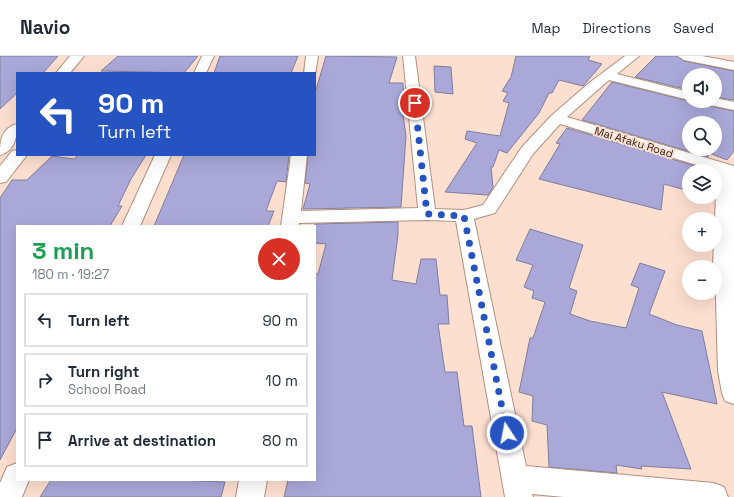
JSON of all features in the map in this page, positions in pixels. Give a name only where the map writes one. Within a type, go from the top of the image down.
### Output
[{"type":"street","points":[[200,72],[208,56]]},
{"type":"street","points":[[310,72],[312,56]]},
{"type":"street","points":[[410,56],[427,214]]},
{"type":"street","points":[[299,156],[290,222],[427,214],[464,216],[489,210],[533,143],[607,76],[633,56]]},
{"type":"street","points":[[684,56],[734,66]]},
{"type":"street","points":[[65,72],[84,62]]},
{"type":"street","points":[[607,76],[682,94]]},
{"type":"street","points":[[722,104],[734,106]]},
{"type":"street","name":"Mai Afaku Road","points":[[558,119],[730,170]]},
{"type":"street","points":[[0,150],[16,130]]},
{"type":"street","points":[[0,178],[17,156]]},
{"type":"street","points":[[131,225],[163,156]]},
{"type":"street","points":[[730,170],[728,266],[730,371],[734,393]]},
{"type":"street","points":[[464,216],[517,488],[714,497]]},
{"type":"street","points":[[8,497],[16,479]]},
{"type":"street","points":[[250,497],[253,481]]},
{"type":"building","points":[[0,56],[58,56],[44,72],[16,72],[16,94],[0,109]]},
{"type":"building","points":[[118,56],[198,56],[185,72],[101,71]]},
{"type":"building","points":[[220,56],[298,56],[291,72],[214,72]]},
{"type":"building","points":[[326,56],[397,57],[389,83],[403,83],[404,100],[402,107],[406,136],[401,207],[303,209],[310,184],[305,183],[308,156],[316,156],[316,90]]},
{"type":"building","points":[[516,56],[590,56],[588,60],[602,64],[583,86],[559,80],[552,93],[549,93],[539,113],[507,153],[499,150],[493,167],[491,167],[493,187],[488,195],[445,192],[477,143],[465,139],[467,131],[500,136],[509,103],[503,101],[508,93],[502,91],[511,77]]},
{"type":"building","points":[[656,56],[677,56],[684,61],[719,68],[682,68],[682,88],[635,77]]},
{"type":"building","points":[[434,66],[451,67],[453,94],[435,92]]},
{"type":"building","points":[[722,69],[734,71],[734,100],[722,98]]},
{"type":"building","points":[[612,82],[682,99],[682,108],[720,108],[734,111],[734,151],[727,160],[717,156],[722,156],[722,116],[682,116],[682,149],[582,120]]},
{"type":"building","points":[[567,128],[688,164],[682,164],[682,189],[664,184],[661,210],[539,179],[560,144],[556,143]]},
{"type":"building","points":[[52,156],[74,159],[77,156],[145,156],[131,179],[118,206],[122,206],[111,225],[16,225],[16,430],[0,460],[0,198],[12,180],[27,180]]},
{"type":"building","points":[[184,156],[289,156],[286,182],[277,181],[266,211],[274,211],[268,225],[154,225]]},
{"type":"building","points":[[398,222],[398,235],[392,280],[416,284],[421,259],[436,259],[440,295],[447,295],[449,324],[438,324],[445,372],[457,372],[464,426],[472,426],[481,497],[284,497],[288,481],[316,481],[316,274],[318,274],[326,244],[316,243],[315,224]]},
{"type":"building","points":[[530,229],[583,245],[569,288],[577,291],[570,314],[590,321],[626,328],[639,288],[631,285],[640,263],[665,271],[649,314],[677,325],[702,331],[717,404],[662,392],[691,469],[641,466],[642,469],[616,465],[617,473],[549,467],[547,425],[532,421],[533,396],[519,392],[530,338],[533,338],[545,302],[532,298],[534,291],[524,287],[533,265],[516,260]]},
{"type":"building","points":[[50,481],[225,482],[221,497],[40,497]]},
{"type":"route","points":[[415,103],[427,214],[464,216],[507,433]]}]
